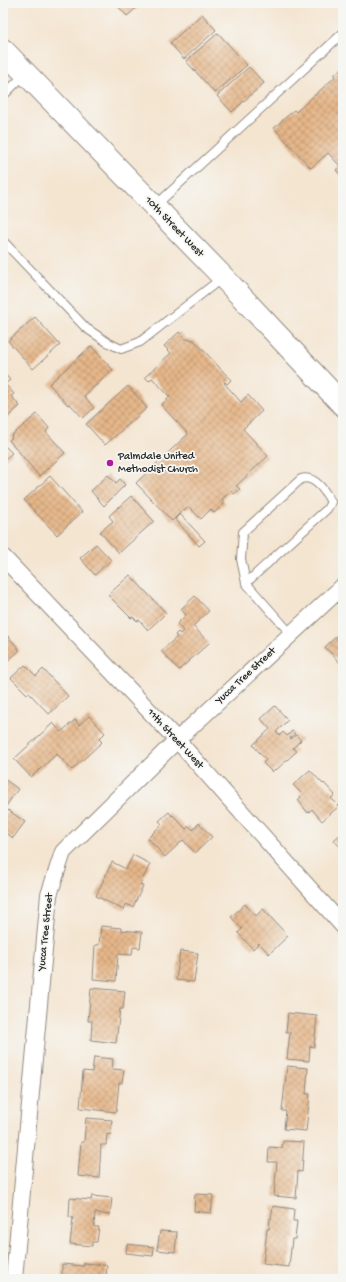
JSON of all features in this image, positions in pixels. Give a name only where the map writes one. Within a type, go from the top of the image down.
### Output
[{"type":"main road","name":"10th Street West","points":[[3,50],[223,277],[343,405]]},
{"type":"street","name":"11th Street West","points":[[3,557],[177,740],[343,926]]},
{"type":"street","name":"Yucca Tree Street","points":[[14,1279],[49,895],[63,852],[177,740],[343,586]]},
{"type":"lane","points":[[154,207],[343,33]]},
{"type":"lane","points":[[3,96],[25,74]]},
{"type":"lane","points":[[3,241],[86,328],[107,342],[121,349],[140,342],[223,277]]},
{"type":"lane","points":[[246,584],[327,509],[331,502],[328,496],[313,480],[306,478],[301,479],[243,532],[241,559],[246,584],[292,634]]},
{"type":"building","points":[[115,3],[142,3],[127,16]]},
{"type":"building","points":[[202,14],[216,30],[184,59],[170,43]]},
{"type":"building","points":[[218,33],[247,65],[215,93],[186,61]]},
{"type":"building","points":[[249,67],[264,83],[232,112],[217,96]]},
{"type":"building","points":[[343,67],[343,178],[336,170],[340,166],[328,153],[311,168],[274,128],[294,110],[296,112],[335,77],[334,75]]},
{"type":"building","points":[[35,317],[60,345],[33,369],[8,341]]},
{"type":"building","points":[[179,332],[186,339],[194,340],[231,380],[227,384],[225,382],[224,383],[241,402],[248,395],[262,411],[243,429],[268,456],[236,486],[240,489],[234,494],[231,491],[222,499],[225,503],[214,513],[211,509],[201,519],[189,507],[185,510],[184,509],[172,521],[136,483],[188,434],[161,405],[170,397],[152,378],[149,381],[145,377],[171,353],[164,346]]},
{"type":"building","points":[[91,346],[113,370],[84,396],[94,408],[83,418],[70,404],[68,405],[49,384]]},
{"type":"building","points":[[3,372],[10,380],[5,384],[14,394],[11,396],[20,406],[3,421]]},
{"type":"building","points":[[128,386],[147,408],[105,445],[86,424]]},
{"type":"building","points":[[37,414],[49,428],[46,432],[65,453],[39,476],[9,440],[12,438],[11,436]]},
{"type":"building","points":[[3,444],[12,453],[3,461]]},
{"type":"building","points":[[108,475],[116,483],[120,479],[125,485],[104,506],[91,491]]},
{"type":"building","points":[[50,476],[82,512],[57,535],[24,500]]},
{"type":"building","points":[[131,496],[154,521],[119,553],[100,532],[113,521],[109,516]]},
{"type":"building","points":[[180,514],[205,541],[199,546],[175,519]]},
{"type":"building","points":[[96,544],[111,560],[95,575],[80,558]]},
{"type":"building","points":[[130,575],[166,613],[148,630],[139,620],[137,621],[133,617],[131,618],[108,595]]},
{"type":"building","points":[[195,596],[209,611],[193,626],[209,643],[179,670],[161,651],[177,637],[175,635],[178,632],[180,634],[183,631],[177,624],[186,615],[181,609]]},
{"type":"building","points":[[341,632],[343,634],[343,666],[325,647]]},
{"type":"building","points":[[8,636],[19,651],[3,665],[3,640]]},
{"type":"building","points":[[25,665],[36,676],[43,669],[68,696],[49,714],[29,693],[27,694],[11,678]]},
{"type":"building","points":[[275,706],[288,720],[276,732],[280,735],[283,732],[287,736],[292,731],[295,734],[290,738],[291,739],[296,735],[301,740],[293,748],[297,751],[272,772],[263,763],[266,760],[253,745],[270,729],[261,719]]},
{"type":"building","points":[[89,716],[105,733],[99,739],[102,742],[72,770],[57,754],[31,777],[14,759],[53,723],[61,732],[75,720],[79,725]]},
{"type":"building","points":[[310,770],[335,795],[331,798],[339,806],[322,821],[312,809],[308,813],[298,800],[301,797],[299,795],[301,793],[293,785]]},
{"type":"building","points":[[3,778],[18,789],[3,810]]},
{"type":"building","points":[[8,810],[25,822],[13,838],[3,831],[3,816]]},
{"type":"building","points":[[169,812],[186,829],[189,826],[193,830],[199,823],[212,837],[195,853],[183,840],[165,857],[148,838],[162,824],[159,821]]},
{"type":"building","points":[[343,832],[343,850],[334,840]]},
{"type":"building","points":[[133,855],[150,864],[140,885],[143,886],[133,907],[126,904],[124,910],[96,896],[112,862],[126,869]]},
{"type":"building","points":[[3,857],[7,858],[4,875],[3,875]]},
{"type":"building","points":[[245,904],[256,916],[263,909],[288,936],[269,954],[259,943],[253,949],[238,933],[242,929],[231,917]]},
{"type":"building","points":[[101,926],[142,932],[140,948],[133,947],[132,955],[118,954],[116,981],[93,979],[95,945],[99,945]]},
{"type":"building","points":[[180,951],[198,953],[194,982],[176,980]]},
{"type":"building","points":[[91,988],[125,991],[123,1009],[120,1009],[116,1043],[91,1040],[92,1021],[88,1021]]},
{"type":"building","points":[[288,1013],[317,1016],[314,1047],[310,1046],[309,1061],[287,1059],[290,1032],[286,1032]]},
{"type":"building","points":[[94,1057],[113,1059],[112,1069],[124,1070],[122,1083],[119,1083],[116,1112],[80,1108],[83,1071],[92,1072]]},
{"type":"building","points":[[287,1066],[308,1068],[306,1094],[310,1094],[306,1131],[284,1129],[286,1111],[282,1111]]},
{"type":"building","points":[[86,1118],[112,1120],[110,1135],[107,1134],[106,1145],[101,1145],[99,1178],[78,1176],[81,1142],[84,1142]]},
{"type":"building","points":[[283,1141],[304,1142],[302,1172],[298,1171],[296,1198],[274,1196],[277,1162],[268,1162],[269,1147],[282,1148]]},
{"type":"building","points":[[195,1194],[213,1195],[211,1213],[194,1211]]},
{"type":"building","points":[[92,1196],[112,1198],[110,1215],[95,1213],[94,1227],[99,1227],[97,1242],[92,1242],[92,1246],[70,1244],[73,1218],[69,1217],[70,1198],[91,1200]]},
{"type":"building","points":[[273,1206],[294,1209],[293,1221],[297,1221],[295,1239],[292,1239],[289,1267],[263,1264],[267,1229],[269,1229]]},
{"type":"building","points":[[160,1231],[177,1232],[175,1252],[157,1250]]},
{"type":"building","points":[[127,1244],[154,1247],[153,1256],[126,1253]]},
{"type":"building","points":[[84,1263],[107,1265],[106,1279],[62,1279],[62,1264],[84,1266]]},
{"type":"place","name":"Palmdale United Methodist Church","points":[[110,463]]}]
